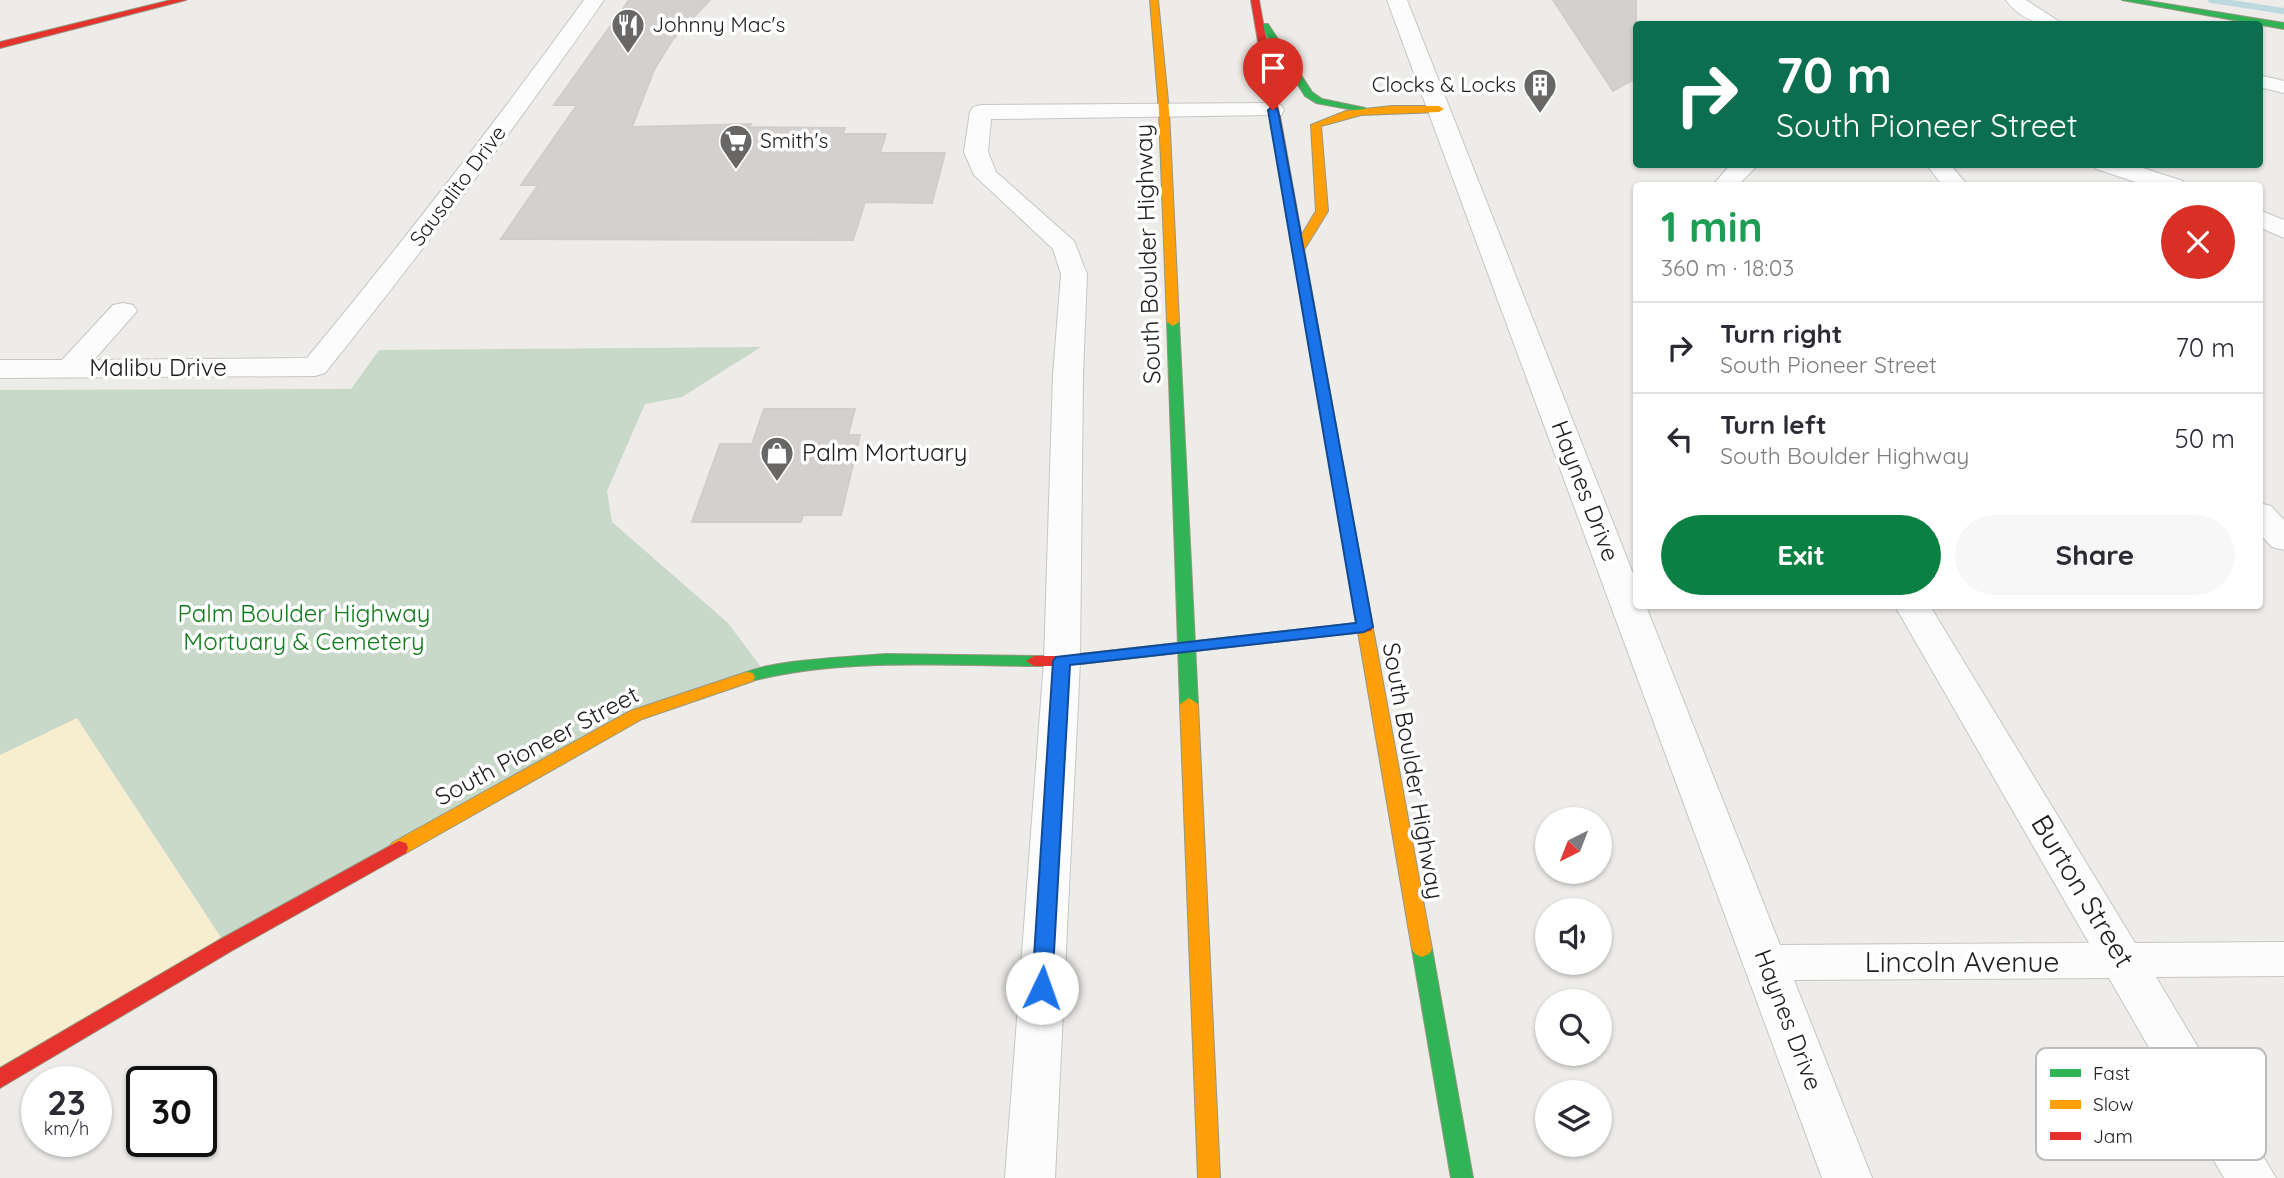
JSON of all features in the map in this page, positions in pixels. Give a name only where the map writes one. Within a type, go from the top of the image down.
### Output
[{"type":"main road","points":[[0,44],[182,0]]},
{"type":"main road","name":"South Boulder Highway","points":[[1154,0],[1164,111],[1209,1178]]},
{"type":"main road","points":[[2126,0],[2254,21]]},
{"type":"main road","points":[[1256,8],[1308,94],[1320,101],[1363,111]]},
{"type":"main road","name":"South Boulder Highway","points":[[1256,8],[1462,1178]]},
{"type":"main road","points":[[2263,23],[2284,26]]},
{"type":"main road","points":[[1298,251],[1322,211],[1316,125],[1327,118],[1363,111],[1439,110]]},
{"type":"main road","name":"South Pioneer Street","points":[[0,1079],[226,945],[636,715],[764,671],[886,659],[1062,661],[1364,627]]},
{"type":"street","name":"Sausalito Drive","points":[[315,367],[406,255],[510,118],[594,0]]},
{"type":"street","name":"Haynes Drive","points":[[1397,0],[1847,1178]]},
{"type":"street","points":[[2016,0],[2024,9],[2047,21]]},
{"type":"street","points":[[2263,82],[2284,87]]},
{"type":"street","points":[[1030,1178],[1062,661],[1074,274],[1065,246],[986,175],[976,152],[981,112],[1273,110]]},
{"type":"street","points":[[1727,182],[1742,168]]},
{"type":"street","points":[[1940,168],[1953,182]]},
{"type":"street","points":[[2117,168],[2161,182]]},
{"type":"street","points":[[2263,218],[2284,230]]},
{"type":"street","points":[[70,368],[123,311]]},
{"type":"street","name":"Malibu Drive","points":[[0,369],[315,367]]},
{"type":"street","points":[[2263,517],[2284,540]]},
{"type":"street","name":"Burton Street","points":[[1915,609],[2175,1048]]},
{"type":"street","name":"Lincoln Avenue","points":[[1766,963],[2284,959]]},
{"type":"street","name":"Burton Street","points":[[2240,1160],[2251,1178]]},
{"type":"sand","points":[[77,718],[226,945],[0,1079],[0,755]]},
{"type":"green space","name":"Palm Boulder Highway Mortuary & Cemetery","points":[[761,347],[682,397],[645,404],[607,491],[612,522],[728,623],[764,671],[636,715],[226,945],[77,718],[0,755],[0,390],[351,389],[379,350]]},
{"type":"building","name":"Smith's","points":[[629,0],[710,0],[673,39],[654,70],[632,127],[751,124],[749,127],[845,128],[843,134],[886,134],[880,153],[945,153],[932,203],[865,202],[853,240],[501,239],[538,185],[521,185],[577,105],[554,105]]},
{"type":"building","points":[[1553,0],[1636,0],[1636,21],[1633,21],[1633,80],[1613,91]]},
{"type":"building","name":"Palm Mortuary","points":[[764,409],[855,409],[848,435],[860,435],[841,515],[803,515],[801,522],[692,522],[720,444],[752,444]]},
{"type":"waterway","points":[[2211,0],[2284,11]]},
{"type":"traffic: fast","points":[[2126,0],[2254,21]]},
{"type":"traffic: fast","points":[[2263,23],[2284,26]]},
{"type":"traffic: fast","points":[[1265,26],[1308,94],[1319,101],[1361,110]]},
{"type":"traffic: fast","points":[[1173,322],[1189,704]]},
{"type":"traffic: fast","points":[[747,677],[764,671],[886,659],[1034,661]]},
{"type":"traffic: fast","points":[[1422,949],[1462,1178]]},
{"type":"traffic: slow","points":[[1154,0],[1164,111],[1173,322]]},
{"type":"traffic: slow","points":[[1298,251],[1322,211],[1316,125],[1346,114],[1361,112],[1439,109]]},
{"type":"traffic: slow","points":[[1346,520],[1422,949]]},
{"type":"traffic: slow","points":[[399,848],[636,715],[747,677]]},
{"type":"traffic: slow","points":[[1189,704],[1209,1178]]},
{"type":"traffic: jam","points":[[0,45],[182,0]]},
{"type":"traffic: jam","points":[[1255,0],[1346,520]]},
{"type":"traffic: jam","points":[[1034,661],[1062,661],[1365,627]]},
{"type":"traffic: jam","points":[[0,1079],[226,945],[399,848]]},
{"type":"place","name":"Johnny Mac's","points":[[628,55]]},
{"type":"place","name":"Clocks & Locks","points":[[1540,115]]},
{"type":"place","name":"Smith's","points":[[736,171]]},
{"type":"place","name":"Palm Mortuary","points":[[777,483]]},
{"type":"route","points":[[1042,988],[1062,661],[1364,627],[1273,110]]}]
